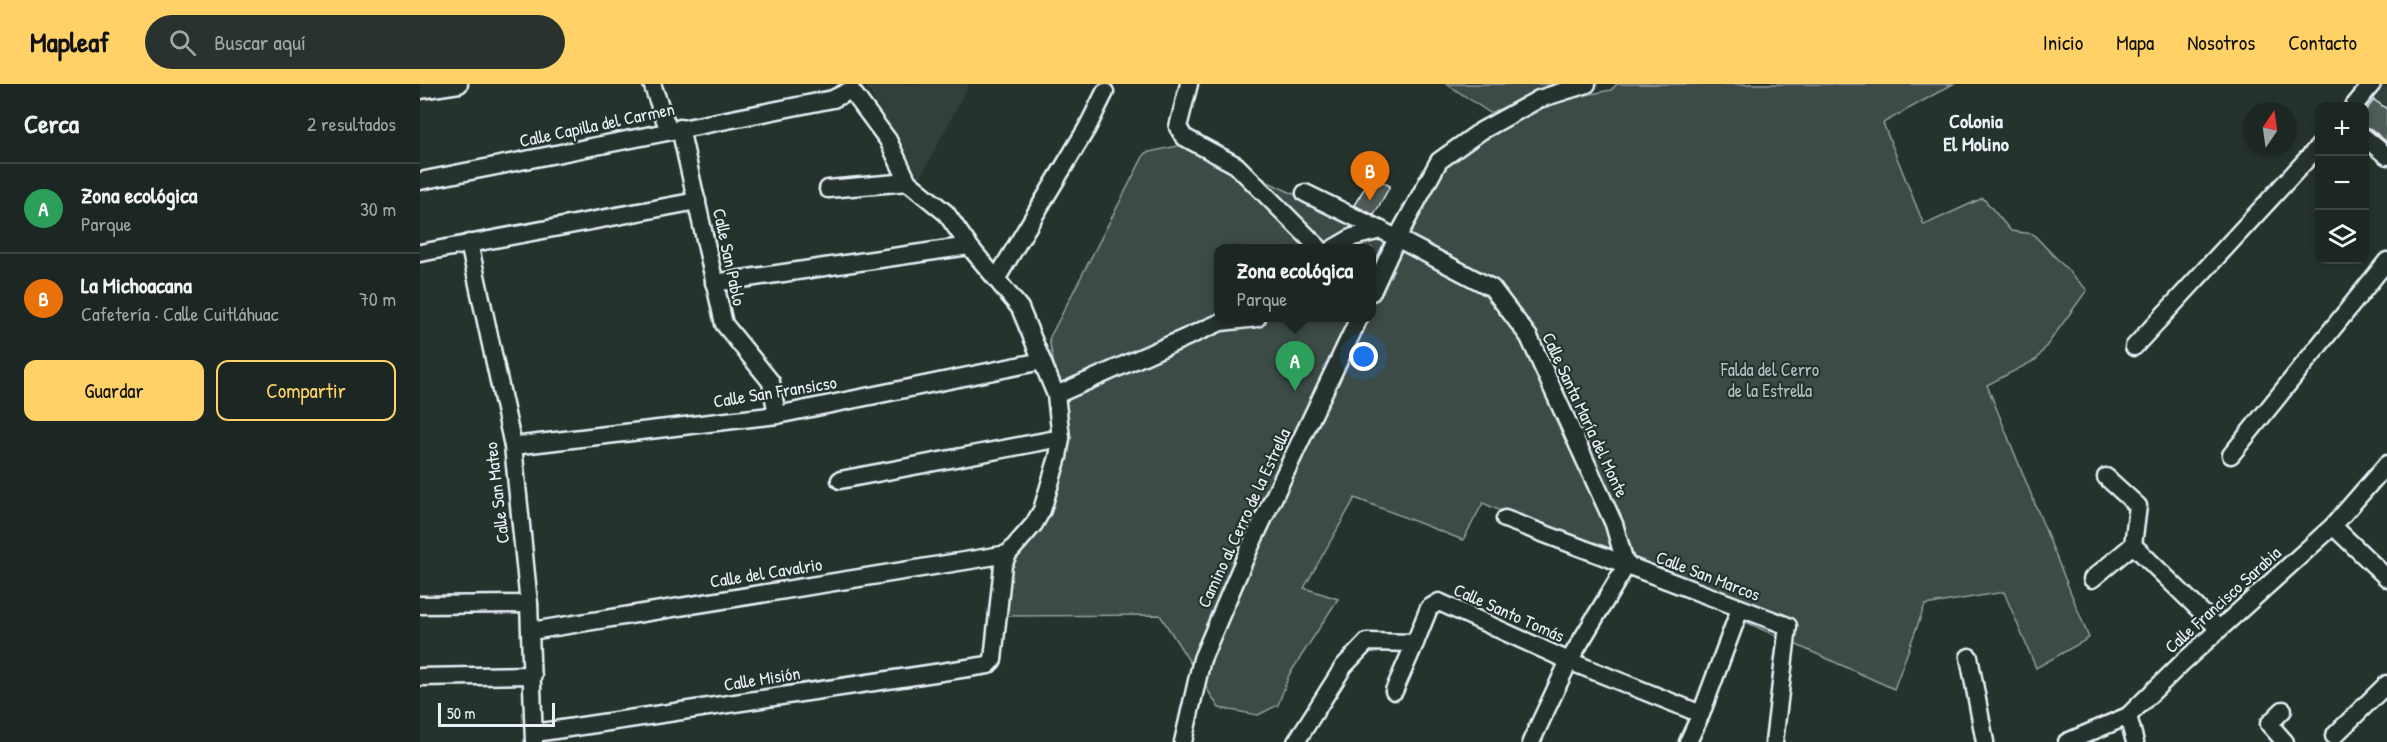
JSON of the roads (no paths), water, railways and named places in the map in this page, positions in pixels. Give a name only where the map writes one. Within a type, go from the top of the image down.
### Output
[{"type":"street","points":[[420,90],[459,84]]},
{"type":"street","name":"Calle San Pablo","points":[[652,84],[675,129],[697,201],[724,324],[771,382],[777,415]]},
{"type":"street","points":[[1189,84],[1178,127],[1184,137],[1236,165],[1314,244]]},
{"type":"street","points":[[1376,282],[1439,161],[1481,131],[1539,99],[1587,84]]},
{"type":"street","points":[[2357,102],[2372,84]]},
{"type":"street","points":[[853,87],[888,140],[908,182],[946,213],[969,246],[1020,308],[1056,395],[1060,438],[1058,457],[1042,510],[1034,524],[1008,554]]},
{"type":"street","name":"Calle Capilla del Carmen","points":[[420,181],[833,99],[853,87]]},
{"type":"street","points":[[997,278],[1087,128],[1105,92]]},
{"type":"street","points":[[2369,141],[2387,156]]},
{"type":"street","points":[[2134,347],[2315,149]]},
{"type":"street","points":[[828,189],[908,182]]},
{"type":"street","name":"Calle Santa María del Monte","points":[[1305,193],[1382,230],[1492,288],[1529,337],[1614,524],[1626,566]]},
{"type":"street","points":[[420,253],[697,201]]},
{"type":"street","points":[[1342,244],[1353,237],[1382,230]]},
{"type":"street","name":"Calle San Mateo","points":[[470,243],[513,446],[529,604],[535,737]]},
{"type":"street","points":[[714,283],[969,246]]},
{"type":"street","points":[[2231,455],[2387,261]]},
{"type":"street","points":[[1056,395],[1220,322]]},
{"type":"street","name":"Camino al Cerro de la Estrella","points":[[1183,742],[1202,659],[1249,549],[1357,322]]},
{"type":"street","name":"Calle San Fransicso","points":[[513,446],[777,415],[1042,361]]},
{"type":"street","points":[[840,480],[1060,438]]},
{"type":"street","name":"Calle Francisco Sarabia","points":[[2067,742],[2128,716],[2219,629],[2333,526],[2387,464]]},
{"type":"street","points":[[2092,579],[2133,545],[2138,506],[2106,477]]},
{"type":"street","name":"Calle San Marcos","points":[[1505,519],[1788,626],[1774,742]]},
{"type":"street","points":[[2333,526],[2387,578]]},
{"type":"street","points":[[2133,545],[2219,629]]},
{"type":"street","name":"Calle del Cavalrio","points":[[531,631],[1008,554]]},
{"type":"street","name":"Calle Misión","points":[[535,737],[988,665],[993,660],[1002,565],[1008,554]]},
{"type":"street","points":[[1531,742],[1569,662],[1626,566]]},
{"type":"street","name":"Calle Santo Tomás","points":[[1415,643],[1429,608],[1439,602],[1569,662],[1701,714]]},
{"type":"street","points":[[420,605],[529,604]]},
{"type":"street","points":[[1688,742],[1701,714],[1740,609]]},
{"type":"street","points":[[1296,742],[1344,666],[1367,642],[1415,643],[1394,691]]},
{"type":"street","points":[[1969,657],[1985,742]]},
{"type":"street","points":[[420,677],[533,675]]},
{"type":"street","points":[[2334,736],[2387,684]]},
{"type":"street","points":[[2283,710],[2269,724],[2286,742]]},
{"type":"street","points":[[2128,716],[2135,742]]},
{"type":"place","name":"La Michoacana","points":[[1370,201]]},
{"type":"place","name":"Zona ecológica","points":[[1295,391]]},
{"type":"district","name":"Colonia El Molino","points":[[1976,132]]},
{"type":"park label","name":"Falda del Cerro de la Estrella","points":[[1770,380]]}]
